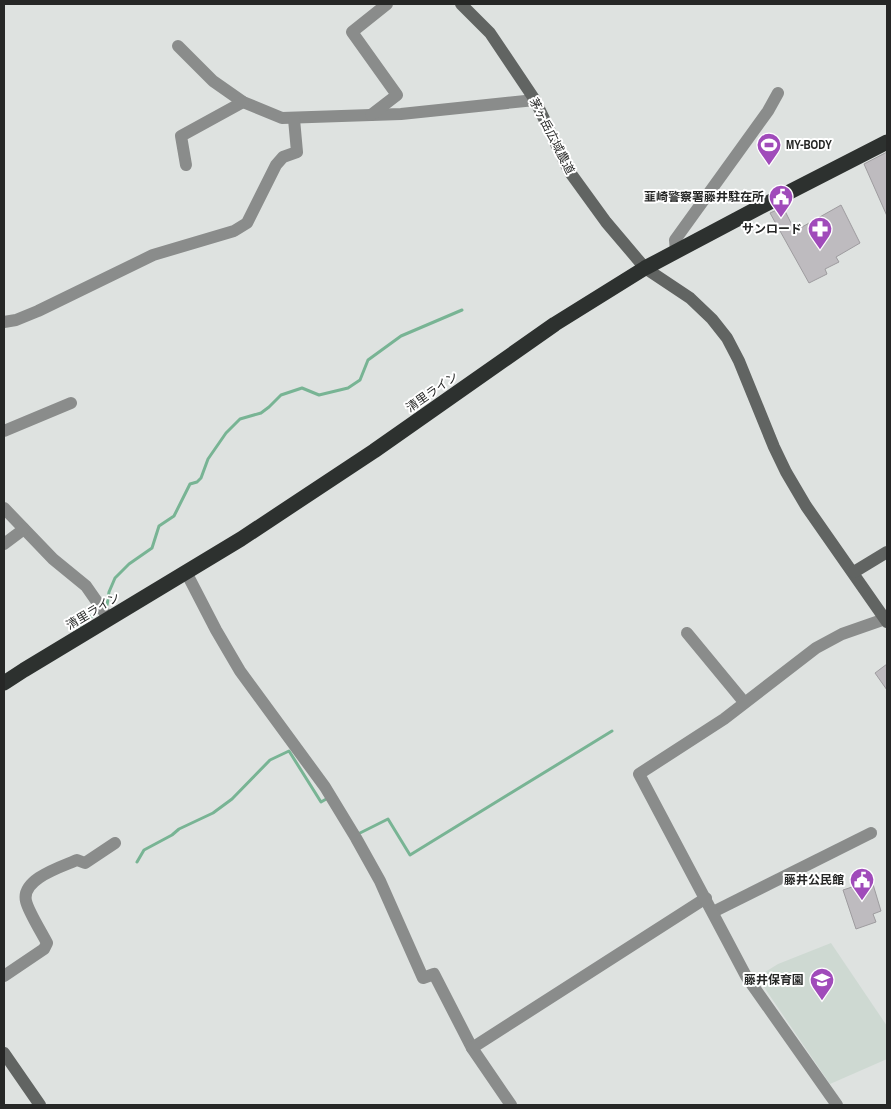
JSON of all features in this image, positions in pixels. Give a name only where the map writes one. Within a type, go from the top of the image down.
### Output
[{"type":"highway","name":"清里ライン","points":[[4,683],[302,499],[555,324],[644,268],[887,142]]},
{"type":"street","points":[[371,115],[397,95],[352,32],[387,4]]},
{"type":"street","name":"茅ヶ岳広域農道","points":[[461,4],[490,33],[535,100],[569,171],[606,222],[644,268],[690,298],[712,319],[727,338],[743,368],[774,447],[786,472],[806,506],[886,620]]},
{"type":"street","points":[[178,46],[213,81],[244,102],[282,118],[410,113],[535,100]]},
{"type":"street","points":[[676,251],[675,240],[768,111],[778,93]]},
{"type":"street","points":[[186,165],[181,136],[244,102]]},
{"type":"street","points":[[4,322],[16,320],[38,311],[152,254],[234,231],[246,223],[276,165],[283,157],[297,152],[294,119]]},
{"type":"street","points":[[4,431],[71,403]]},
{"type":"street","points":[[4,508],[53,559],[86,586],[109,619]]},
{"type":"street","points":[[4,544],[24,529]]},
{"type":"street","points":[[854,572],[887,552]]},
{"type":"street","points":[[186,572],[240,671],[325,787],[356,838],[380,881],[423,978],[434,974],[472,1048],[511,1105]]},
{"type":"street","points":[[837,1105],[746,976],[639,774],[724,719],[816,648],[842,634],[886,620]]},
{"type":"street","points":[[687,633],[744,702]]},
{"type":"street","points":[[713,912],[871,832]]},
{"type":"street","points":[[4,976],[44,949],[47,943],[26,902],[26,891],[34,880],[77,860],[85,863],[115,842]]},
{"type":"street","points":[[472,1048],[706,898]]},
{"type":"street","points":[[4,1054],[40,1105]]},
{"type":"shaded area","name":"藤井保育園","points":[[831,943],[887,1026],[887,1059],[830,1084],[757,977],[778,964]]},
{"type":"building","points":[[887,152],[887,216],[864,164]]},
{"type":"building","name":"サンロード","points":[[841,205],[860,243],[836,257],[839,262],[825,269],[827,274],[809,283],[770,213],[783,207],[795,231]]},
{"type":"building","points":[[887,664],[887,690],[875,673]]},
{"type":"building","name":"藤井公民館","points":[[869,871],[881,911],[873,914],[876,922],[856,929],[843,890],[852,887],[850,879]]},
{"type":"waterway","points":[[104,607],[107,605],[109,592],[115,578],[129,564],[152,548],[159,526],[174,516],[190,484],[197,482],[201,478],[208,459],[226,433],[240,419],[261,413],[281,395],[302,388],[319,395],[348,388],[360,380],[368,360],[401,336],[462,310]]},
{"type":"waterway","points":[[80,625],[99,611]]},
{"type":"waterway","points":[[358,834],[388,819],[410,855],[612,731]]},
{"type":"waterway","points":[[137,862],[144,850],[172,835],[179,829],[213,813],[232,799],[270,760],[289,751],[321,802],[328,798]]},
{"type":"place","name":"MY-BODY","points":[[769,166]]},
{"type":"place","name":"韮崎警察署藤井駐在所","points":[[781,218]]},
{"type":"place","name":"サンロード","points":[[820,250]]},
{"type":"place","name":"藤井公民館","points":[[862,901]]},
{"type":"place","name":"藤井保育園","points":[[822,1001]]}]
